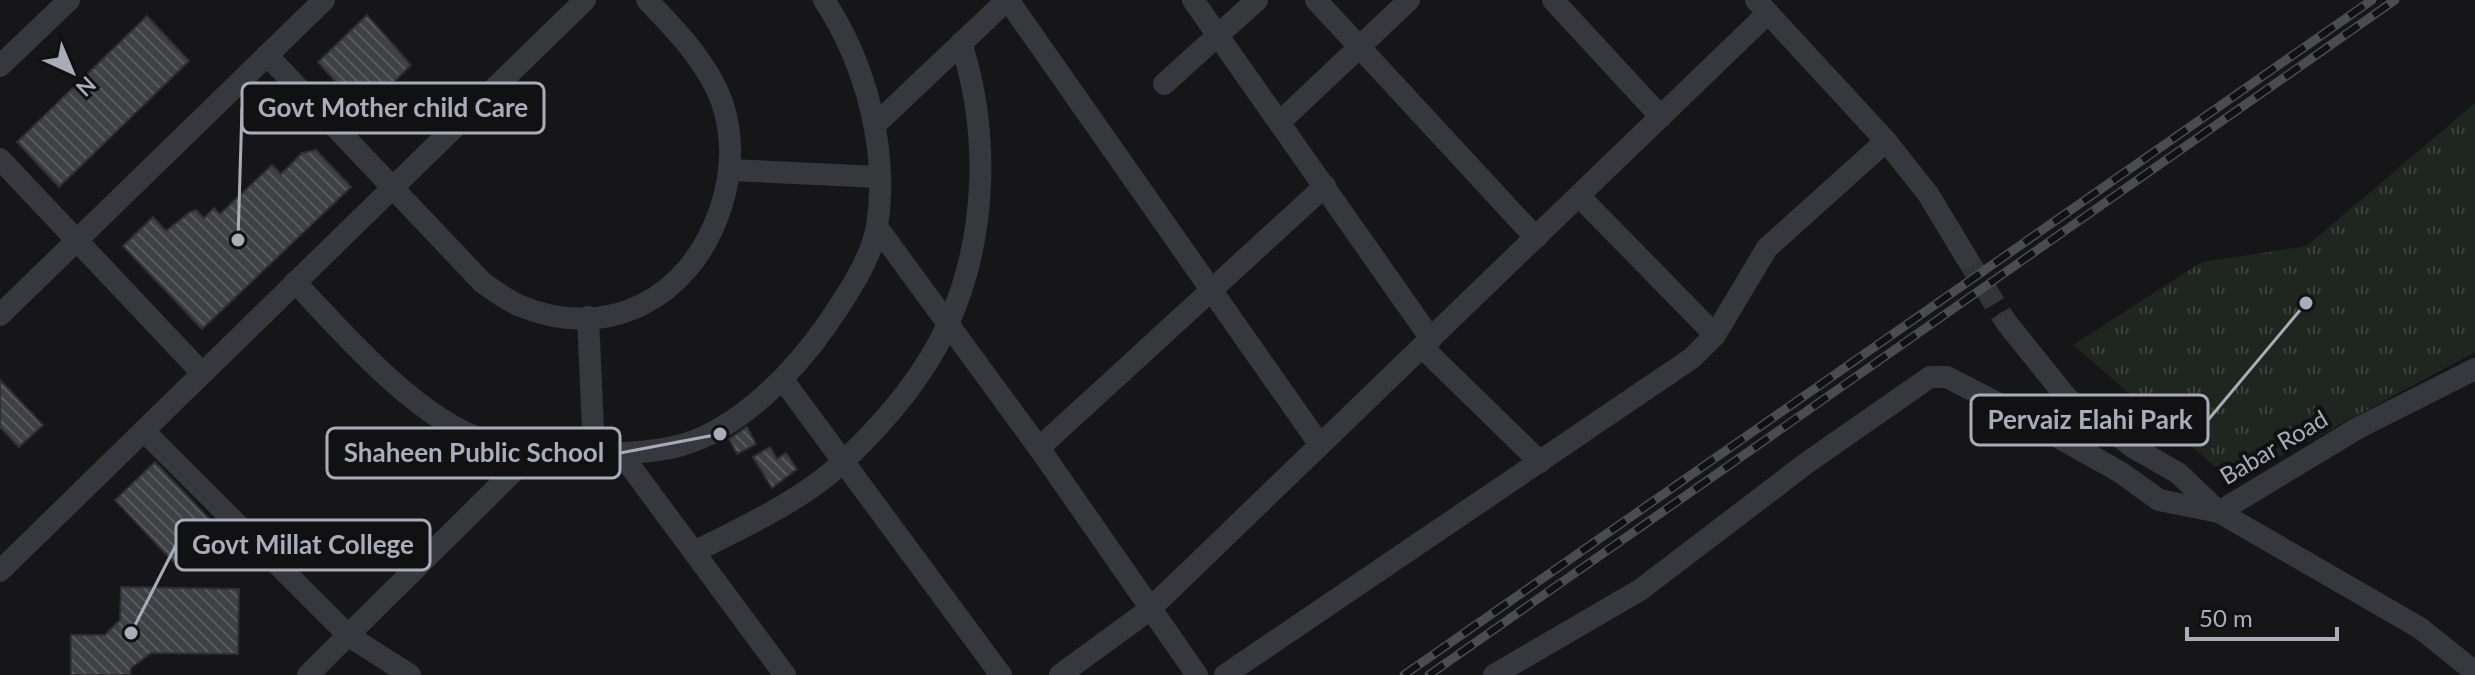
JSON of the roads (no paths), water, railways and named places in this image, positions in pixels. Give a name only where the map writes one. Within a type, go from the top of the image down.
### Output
[{"type":"street","points":[[0,66],[69,0]]},
{"type":"street","points":[[0,315],[324,0]]},
{"type":"street","points":[[0,571],[585,0]]},
{"type":"street","points":[[267,55],[393,187],[434,236],[482,282],[517,304],[557,317],[588,317],[638,309],[683,275],[714,230],[731,170],[721,101],[702,66],[647,0]]},
{"type":"street","points":[[875,125],[1008,0],[1320,445]]},
{"type":"street","points":[[1193,0],[1325,186],[1426,343],[1540,462]]},
{"type":"street","points":[[1164,84],[1257,0]]},
{"type":"street","points":[[1316,0],[1536,238]]},
{"type":"street","points":[[1280,122],[1409,0]]},
{"type":"street","points":[[1553,0],[1661,117]]},
{"type":"street","points":[[295,282],[361,351],[436,416],[482,439],[534,451],[622,455],[682,445],[705,435],[727,423],[783,380],[846,297],[877,227],[879,177],[875,125],[835,4]]},
{"type":"street","points":[[1060,675],[1149,610],[1661,117],[1762,7],[1886,141],[1928,194],[1966,257]]},
{"type":"street","points":[[694,552],[769,514],[844,462],[906,392],[949,322],[975,235],[979,192],[975,94],[961,43]]},
{"type":"street","points":[[1225,675],[1692,358],[1715,335],[1767,248],[1886,141]]},
{"type":"street","points":[[0,159],[202,373]]},
{"type":"street","points":[[731,170],[879,177]]},
{"type":"street","points":[[1039,448],[1210,288],[1325,186]]},
{"type":"street","points":[[1579,196],[1715,335]]},
{"type":"street","points":[[877,227],[949,322],[1197,675]]},
{"type":"street","points":[[588,317],[594,453]]},
{"type":"street","name":"Babar Road","points":[[2006,322],[2042,371],[2090,418],[2178,473],[2219,512],[2358,428],[2471,380]]},
{"type":"street","points":[[1494,675],[1640,590],[1808,462],[1930,377],[1947,377],[2001,405],[2120,472],[2159,500],[2219,512],[2420,628],[2475,672]]},
{"type":"street","points":[[783,380],[1001,675]]},
{"type":"street","points":[[144,431],[349,636],[410,675]]},
{"type":"street","points":[[308,675],[534,451]]},
{"type":"street","points":[[622,455],[785,675]]},
{"type":"tunnel","points":[[1966,257],[2006,322]]},
{"type":"railway","points":[[1404,675],[2372,0]]},
{"type":"railway","points":[[1429,675],[2395,0]]},
{"type":"place","name":"Govt Mother child Care","points":[[238,240]]},
{"type":"place","name":"Pervaiz Elahi Park","points":[[2306,303]]},
{"type":"place","name":"Shaheen Public School","points":[[720,434]]},
{"type":"place","name":"Govt Millat College","points":[[131,633]]}]
